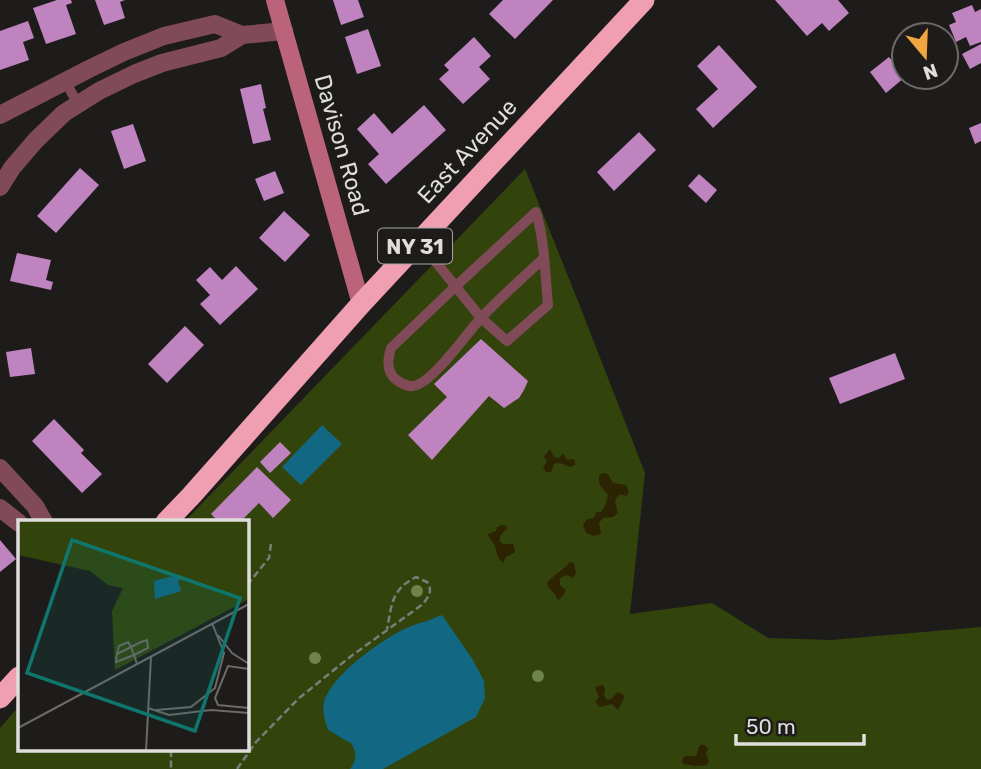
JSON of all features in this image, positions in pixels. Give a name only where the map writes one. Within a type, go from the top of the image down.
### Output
[{"type":"highway","name":"East Avenue","points":[[168,520],[361,303],[644,0]]},
{"type":"highway","points":[[0,698],[18,678]]},
{"type":"street","name":"Davison Road","points":[[275,0],[361,303]]},
{"type":"street","points":[[0,115],[124,52],[164,36],[215,24],[242,35]]},
{"type":"street","points":[[0,187],[36,139],[78,104],[134,74],[162,63],[221,48],[242,35],[284,31]]},
{"type":"street","points":[[0,468],[35,506],[43,520]]},
{"type":"street","points":[[0,508],[18,522]]},
{"type":"lane","points":[[65,81],[78,104]]},
{"type":"lane","points":[[419,241],[456,285],[481,318],[507,341],[548,305],[543,259],[539,223],[536,212],[456,285],[391,348],[387,362],[391,374],[399,383],[413,386],[442,365],[481,318],[543,259]]},
{"type":"path","points":[[248,584],[269,558],[271,544]]},
{"type":"path","points":[[237,769],[256,742],[298,699],[423,604],[429,596],[427,582],[416,577],[401,586],[396,592],[387,629]]},
{"type":"green space","points":[[525,169],[645,473],[630,614],[712,603],[768,638],[831,640],[981,627],[981,769],[0,769],[0,728],[18,707],[18,752],[248,752],[248,520],[186,520]]},
{"type":"sand","points":[[550,449],[554,457],[559,458],[563,453],[567,460],[575,461],[575,465],[570,467],[556,463],[551,472],[546,472],[543,467],[547,462],[544,456]]},
{"type":"sand","points":[[600,474],[608,474],[613,483],[626,485],[628,492],[626,496],[621,494],[617,497],[615,501],[618,513],[613,517],[603,518],[599,523],[601,534],[594,536],[586,533],[583,525],[605,506],[608,495],[599,480]]},
{"type":"sand","points":[[501,525],[507,528],[500,536],[500,542],[513,544],[515,550],[503,563],[498,558],[488,534]]},
{"type":"sand","points":[[570,562],[574,563],[576,574],[572,578],[567,575],[560,578],[560,585],[566,590],[558,600],[547,583]]},
{"type":"sand","points":[[603,685],[607,700],[618,692],[625,696],[618,710],[612,704],[600,707],[595,702],[599,697],[595,688]]},
{"type":"sand","points":[[701,745],[708,748],[707,765],[683,764],[685,757],[696,756]]},
{"type":"water","points":[[322,425],[342,444],[301,485],[282,467]]},
{"type":"water","points":[[442,615],[484,681],[485,698],[476,717],[383,769],[350,769],[355,756],[351,743],[328,730],[325,720],[323,706],[329,692],[349,668],[377,645],[418,623]]},
{"type":"building","points":[[57,0],[71,0],[72,3],[66,5],[76,34],[46,44],[33,8]]},
{"type":"building","points":[[95,0],[125,0],[120,2],[125,18],[104,25]]},
{"type":"building","points":[[333,0],[358,0],[364,17],[341,25]]},
{"type":"building","points":[[503,0],[553,0],[515,39],[489,14]]},
{"type":"building","points":[[775,0],[838,0],[849,13],[829,31],[822,23],[807,36]]},
{"type":"building","points":[[972,5],[975,12],[981,9],[981,42],[970,46],[966,37],[960,40],[960,21],[956,21],[952,13]]},
{"type":"building","points":[[28,21],[34,38],[23,42],[29,60],[0,70],[0,31]]},
{"type":"building","points":[[368,29],[381,66],[357,74],[345,37]]},
{"type":"building","points":[[474,37],[491,56],[479,67],[490,79],[463,104],[439,79],[449,70],[444,65]]},
{"type":"building","points":[[981,44],[981,63],[970,69],[962,54]]},
{"type":"building","points":[[719,45],[757,87],[713,128],[696,109],[718,89],[697,66]]},
{"type":"building","points":[[889,57],[890,90],[886,93],[870,72]]},
{"type":"building","points":[[261,84],[266,108],[263,109],[271,140],[253,144],[240,89]]},
{"type":"building","points":[[424,105],[446,130],[386,184],[368,164],[379,154],[357,129],[374,113],[392,134]]},
{"type":"building","points":[[981,123],[981,141],[975,144],[969,128]]},
{"type":"building","points":[[133,124],[146,161],[124,169],[111,131]]},
{"type":"building","points":[[639,132],[656,150],[614,191],[597,172]]},
{"type":"building","points":[[80,168],[99,185],[56,233],[37,216]]},
{"type":"building","points":[[275,171],[284,193],[264,201],[255,179]]},
{"type":"building","points":[[699,174],[717,190],[706,203],[688,186]]},
{"type":"building","points":[[284,211],[310,235],[285,262],[259,238]]},
{"type":"building","points":[[17,253],[51,260],[46,280],[53,282],[51,290],[10,281]]},
{"type":"building","points":[[236,266],[258,289],[220,325],[200,304],[210,295],[196,280],[210,267],[222,280]]},
{"type":"building","points":[[185,326],[204,345],[167,383],[148,364]]},
{"type":"building","points":[[481,339],[528,381],[519,398],[504,408],[489,396],[432,460],[408,435],[447,397],[434,384]]},
{"type":"building","points":[[31,348],[35,374],[10,377],[6,352]]},
{"type":"building","points":[[895,353],[905,379],[840,404],[829,378]]},
{"type":"building","points":[[54,419],[84,450],[81,453],[102,474],[82,493],[32,441]]},
{"type":"building","points":[[280,442],[291,453],[270,473],[260,462]]},
{"type":"building","points":[[257,467],[291,500],[273,518],[259,503],[242,520],[217,520],[211,514]]},
{"type":"building","points":[[0,540],[16,559],[0,572]]}]
